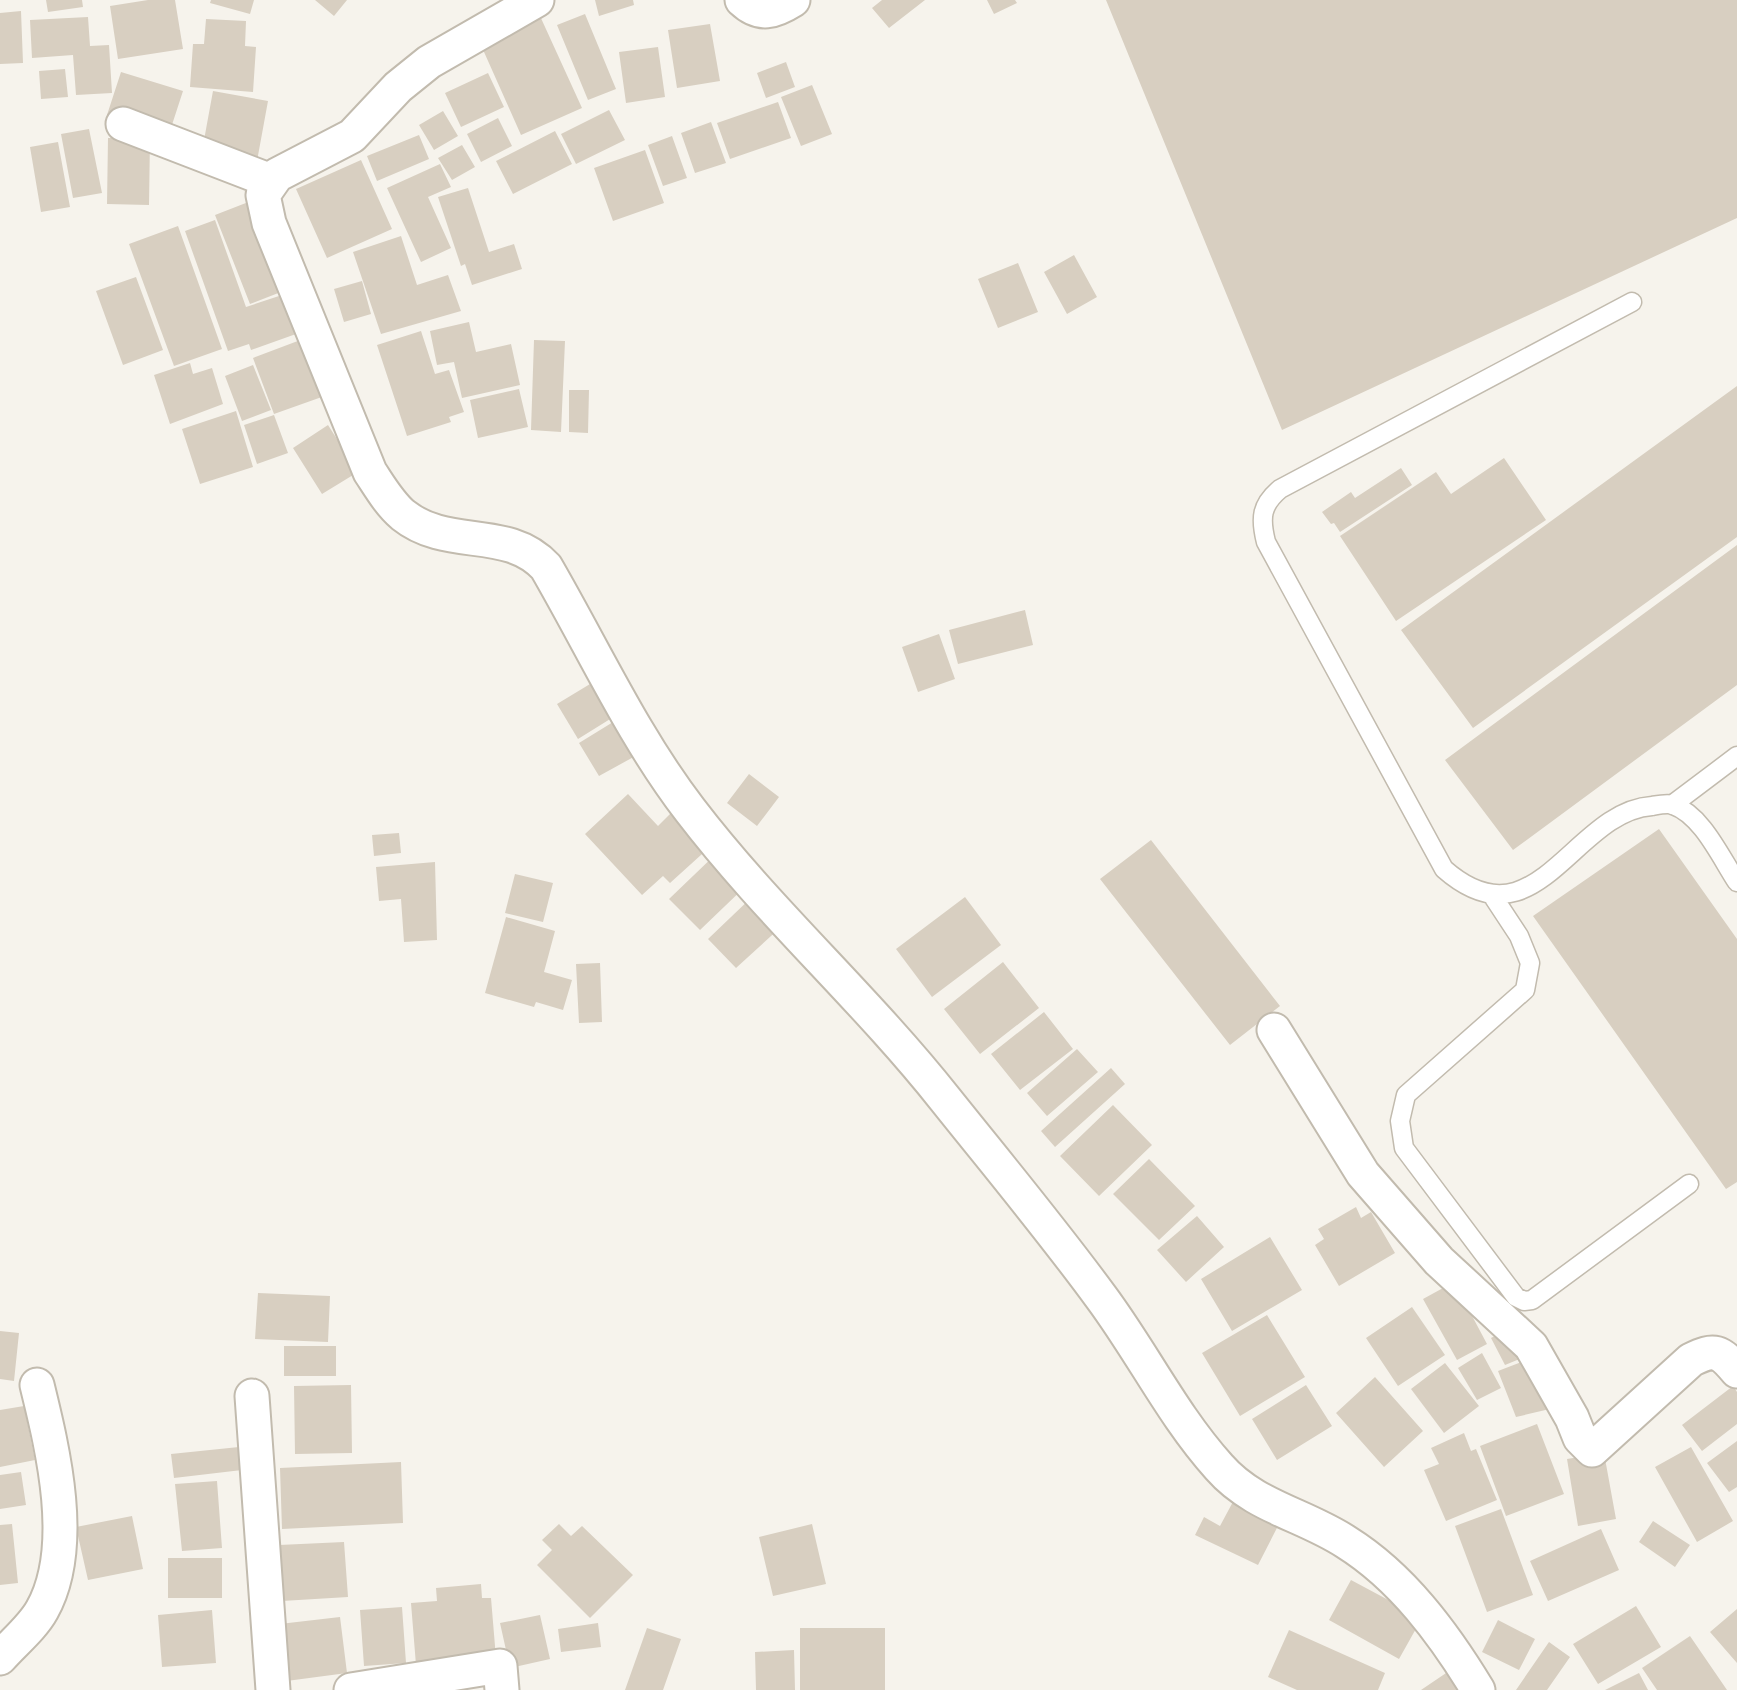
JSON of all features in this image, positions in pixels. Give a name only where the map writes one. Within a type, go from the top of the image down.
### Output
[{"type":"street","points":[[537,0],[429,62],[398,87],[352,136],[277,175],[263,195],[269,223],[370,472],[390,502],[415,523],[435,532],[506,542],[534,554],[546,568],[633,723],[687,807],[742,874],[867,1007],[945,1098],[1103,1299],[1203,1448],[1240,1489],[1261,1502],[1346,1542],[1385,1570],[1447,1643],[1478,1690]]},
{"type":"street","points":[[742,0],[759,12],[775,11],[793,0]]},
{"type":"street","points":[[123,124],[271,181]]},
{"type":"street","points":[[1273,1030],[1363,1174],[1439,1261],[1531,1346],[1572,1418],[1580,1438],[1592,1450],[1691,1360],[1707,1352],[1718,1353],[1737,1371]]},
{"type":"street","points":[[0,1658],[41,1612],[51,1591],[57,1564],[58,1512],[52,1448],[37,1385]]},
{"type":"street","points":[[252,1396],[272,1690]]},
{"type":"street","points":[[351,1690],[500,1666],[502,1690]]},
{"type":"lane","points":[[1632,302],[1280,489],[1268,500],[1262,513],[1266,542],[1444,869],[1464,886],[1492,895],[1523,891],[1632,807],[1672,805],[1737,756]]},
{"type":"lane","points":[[1672,805],[1694,819],[1737,882]]},
{"type":"lane","points":[[1492,895],[1519,936],[1530,963],[1525,990],[1406,1095],[1400,1121],[1404,1148],[1516,1297],[1524,1301],[1532,1300],[1689,1184]]},
{"type":"building","points":[[46,0],[82,0],[83,7],[48,12]]},
{"type":"building","points":[[148,0],[175,0],[183,49],[118,59],[110,6]]},
{"type":"building","points":[[211,0],[254,0],[250,14],[210,3]]},
{"type":"building","points":[[315,0],[347,0],[334,16]]},
{"type":"building","points":[[595,0],[633,0],[634,5],[599,16]]},
{"type":"building","points":[[882,0],[925,0],[889,28],[872,8]]},
{"type":"building","points":[[987,0],[1015,0],[1017,3],[994,14]]},
{"type":"building","points":[[1106,0],[1737,0],[1737,218],[1282,430]]},
{"type":"building","points":[[21,11],[23,63],[0,64],[0,13]]},
{"type":"building","points":[[585,14],[616,89],[588,100],[557,25]]},
{"type":"building","points":[[540,16],[582,108],[521,135],[480,43]]},
{"type":"building","points":[[88,17],[90,46],[109,45],[112,93],[76,95],[73,55],[32,58],[30,20]]},
{"type":"building","points":[[206,19],[246,21],[245,46],[256,47],[253,92],[190,87],[193,44],[204,44]]},
{"type":"building","points":[[710,24],[720,81],[677,88],[668,30]]},
{"type":"building","points":[[658,47],[665,97],[626,103],[619,52]]},
{"type":"building","points":[[786,62],[795,87],[766,98],[757,73]]},
{"type":"building","points":[[65,69],[68,97],[41,99],[39,71]]},
{"type":"building","points":[[121,72],[183,91],[169,134],[107,115]]},
{"type":"building","points":[[488,73],[504,107],[461,127],[445,93]]},
{"type":"building","points":[[812,85],[832,134],[801,146],[781,97]]},
{"type":"building","points":[[213,91],[268,101],[257,161],[202,151]]},
{"type":"building","points":[[778,102],[791,138],[730,159],[717,123]]},
{"type":"building","points":[[609,110],[625,140],[576,164],[561,134]]},
{"type":"building","points":[[443,111],[458,136],[434,150],[419,125]]},
{"type":"building","points":[[498,118],[512,146],[481,162],[467,134]]},
{"type":"building","points":[[711,122],[726,163],[695,173],[681,133]]},
{"type":"building","points":[[89,129],[102,193],[73,198],[61,134]]},
{"type":"building","points":[[555,131],[572,164],[513,194],[496,161]]},
{"type":"building","points":[[419,135],[429,159],[377,181],[367,156]]},
{"type":"building","points":[[672,136],[687,178],[663,186],[648,145]]},
{"type":"building","points":[[108,138],[150,138],[149,205],[107,204]]},
{"type":"building","points":[[58,142],[70,207],[41,212],[30,147]]},
{"type":"building","points":[[462,145],[475,167],[452,180],[438,158]]},
{"type":"building","points":[[645,150],[664,203],[613,221],[594,168]]},
{"type":"building","points":[[361,160],[392,229],[327,258],[296,189]]},
{"type":"building","points":[[440,164],[451,187],[428,197],[451,248],[421,262],[387,188]]},
{"type":"building","points":[[468,188],[489,252],[514,244],[522,269],[472,285],[465,264],[461,266],[438,197]]},
{"type":"building","points":[[251,201],[286,290],[250,304],[215,215]]},
{"type":"building","points":[[215,220],[246,307],[282,295],[296,334],[251,350],[249,344],[228,351],[185,231]]},
{"type":"building","points":[[178,226],[222,349],[174,366],[129,244]]},
{"type":"building","points":[[401,236],[417,285],[448,275],[461,311],[381,334],[353,252]]},
{"type":"building","points":[[1074,255],[1097,297],[1067,314],[1044,272]]},
{"type":"building","points":[[1018,263],[1038,312],[998,328],[978,279]]},
{"type":"building","points":[[136,277],[163,350],[123,365],[96,291]]},
{"type":"building","points":[[362,281],[371,314],[344,322],[334,289]]},
{"type":"building","points":[[469,322],[476,352],[511,344],[520,385],[462,398],[454,362],[437,365],[430,331]]},
{"type":"building","points":[[421,331],[435,374],[449,370],[464,412],[449,417],[451,422],[407,436],[377,345]]},
{"type":"building","points":[[311,336],[333,393],[274,414],[253,358]]},
{"type":"building","points":[[534,340],[565,341],[561,432],[531,430]]},
{"type":"building","points":[[190,363],[193,374],[212,368],[223,404],[170,424],[154,375]]},
{"type":"building","points":[[253,365],[271,410],[242,421],[225,376]]},
{"type":"building","points":[[1737,386],[1737,537],[1473,728],[1401,630]]},
{"type":"building","points":[[519,389],[528,427],[478,438],[470,400]]},
{"type":"building","points":[[569,390],[589,390],[588,433],[569,432]]},
{"type":"building","points":[[236,411],[253,467],[200,484],[182,429]]},
{"type":"building","points":[[274,415],[288,453],[257,464],[244,425]]},
{"type":"building","points":[[328,425],[358,472],[322,494],[293,448]]},
{"type":"building","points":[[1504,458],[1546,520],[1396,621],[1340,536],[1436,472],[1451,494]]},
{"type":"building","points":[[1401,468],[1412,485],[1340,532],[1322,512],[1351,492],[1355,498]]},
{"type":"building","points":[[1737,545],[1737,685],[1513,850],[1445,760]]},
{"type":"building","points":[[1025,610],[1033,645],[958,664],[949,630]]},
{"type":"building","points":[[939,634],[955,679],[918,692],[902,647]]},
{"type":"building","points":[[595,681],[615,716],[578,739],[557,704]]},
{"type":"building","points":[[618,719],[639,754],[599,776],[579,743]]},
{"type":"building","points":[[749,774],[779,797],[757,826],[727,803]]},
{"type":"building","points":[[628,794],[658,826],[677,807],[712,845],[670,883],[663,876],[642,895],[585,834]]},
{"type":"building","points":[[1659,829],[1737,939],[1737,1182],[1726,1189],[1533,916]]},
{"type":"building","points":[[399,833],[401,853],[374,856],[372,835]]},
{"type":"building","points":[[1151,840],[1280,1006],[1230,1045],[1100,879]]},
{"type":"building","points":[[719,851],[749,883],[700,930],[669,899]]},
{"type":"building","points":[[435,862],[437,940],[404,942],[401,899],[379,901],[376,867]]},
{"type":"building","points":[[515,874],[553,883],[543,922],[505,913]]},
{"type":"building","points":[[754,895],[783,925],[736,968],[708,939]]},
{"type":"building","points":[[965,897],[1001,945],[932,997],[896,949]]},
{"type":"building","points":[[506,917],[555,931],[544,972],[572,980],[563,1010],[536,1002],[534,1007],[485,993]]},
{"type":"building","points":[[1003,962],[1039,1008],[980,1054],[944,1009]]},
{"type":"building","points":[[600,963],[602,1022],[579,1023],[576,964]]},
{"type":"building","points":[[1044,1012],[1073,1049],[1020,1090],[991,1054]]},
{"type":"building","points":[[1077,1049],[1098,1072],[1047,1116],[1027,1093]]},
{"type":"building","points":[[1111,1068],[1125,1084],[1055,1147],[1041,1131]]},
{"type":"building","points":[[1113,1105],[1152,1145],[1099,1196],[1060,1156]]},
{"type":"building","points":[[1149,1159],[1195,1206],[1159,1240],[1113,1194]]},
{"type":"building","points":[[1356,1207],[1361,1218],[1371,1212],[1395,1253],[1339,1286],[1315,1245],[1324,1239],[1318,1229]]},
{"type":"building","points":[[1197,1216],[1224,1247],[1186,1282],[1157,1250]]},
{"type":"building","points":[[1270,1237],[1302,1290],[1232,1331],[1201,1279]]},
{"type":"building","points":[[1454,1282],[1487,1344],[1457,1360],[1423,1299]]},
{"type":"building","points":[[258,1293],[330,1296],[328,1342],[255,1339]]},
{"type":"building","points":[[1412,1307],[1445,1355],[1398,1386],[1366,1338]]},
{"type":"building","points":[[1267,1315],[1305,1377],[1240,1416],[1202,1353]]},
{"type":"building","points":[[1506,1330],[1522,1358],[1505,1365],[1491,1338]]},
{"type":"building","points":[[0,1331],[19,1333],[14,1381],[0,1379]]},
{"type":"building","points":[[284,1346],[336,1346],[336,1376],[284,1376]]},
{"type":"building","points":[[1482,1353],[1501,1388],[1477,1400],[1458,1368]]},
{"type":"building","points":[[1532,1358],[1554,1408],[1516,1417],[1498,1371]]},
{"type":"building","points":[[1445,1363],[1479,1406],[1444,1433],[1411,1389]]},
{"type":"building","points":[[1375,1377],[1423,1431],[1384,1467],[1336,1413]]},
{"type":"building","points":[[351,1385],[352,1453],[295,1454],[294,1386]]},
{"type":"building","points":[[1306,1385],[1332,1426],[1277,1460],[1252,1419]]},
{"type":"building","points":[[1733,1386],[1737,1392],[1737,1424],[1702,1451],[1682,1425]]},
{"type":"building","points":[[24,1406],[35,1460],[0,1467],[0,1410]]},
{"type":"building","points":[[1537,1424],[1564,1494],[1506,1516],[1480,1446]]},
{"type":"building","points":[[1464,1433],[1471,1451],[1476,1449],[1497,1500],[1446,1521],[1424,1470],[1439,1464],[1431,1448]]},
{"type":"building","points":[[1737,1441],[1737,1487],[1729,1492],[1707,1463]]},
{"type":"building","points":[[239,1447],[242,1470],[174,1478],[171,1454]]},
{"type":"building","points":[[1691,1447],[1733,1521],[1697,1542],[1655,1467]]},
{"type":"building","points":[[1604,1453],[1616,1519],[1578,1526],[1567,1459]]},
{"type":"building","points":[[401,1462],[403,1523],[282,1529],[280,1468]]},
{"type":"building","points":[[21,1472],[26,1505],[0,1509],[0,1475]]},
{"type":"building","points":[[217,1481],[222,1548],[182,1551],[175,1484]]},
{"type":"building","points":[[1235,1498],[1280,1522],[1258,1565],[1195,1535],[1204,1517],[1220,1526]]},
{"type":"building","points":[[1501,1509],[1533,1595],[1487,1612],[1455,1526]]},
{"type":"building","points":[[132,1516],[143,1569],[88,1580],[76,1527]]},
{"type":"building","points":[[1653,1521],[1690,1545],[1675,1567],[1639,1542]]},
{"type":"building","points":[[12,1524],[18,1583],[0,1585],[0,1525]]},
{"type":"building","points":[[559,1524],[571,1536],[582,1526],[633,1575],[590,1618],[537,1565],[552,1550],[542,1540]]},
{"type":"building","points":[[812,1524],[826,1584],[773,1596],[759,1537]]},
{"type":"building","points":[[1601,1529],[1619,1570],[1548,1601],[1530,1561]]},
{"type":"building","points":[[344,1542],[348,1597],[282,1601],[279,1545]]},
{"type":"building","points":[[168,1558],[222,1558],[222,1598],[168,1598]]},
{"type":"building","points":[[1351,1580],[1422,1618],[1399,1659],[1329,1620]]},
{"type":"building","points":[[481,1584],[482,1598],[491,1598],[496,1658],[416,1665],[411,1603],[437,1601],[436,1588]]},
{"type":"building","points":[[1636,1606],[1661,1647],[1598,1684],[1573,1644]]},
{"type":"building","points":[[402,1607],[406,1663],[364,1666],[360,1610]]},
{"type":"building","points":[[1737,1609],[1737,1663],[1710,1632]]},
{"type":"building","points":[[212,1610],[216,1663],[162,1667],[158,1615]]},
{"type":"building","points":[[540,1615],[550,1659],[510,1668],[500,1623]]},
{"type":"building","points":[[340,1617],[347,1673],[279,1682],[271,1625]]},
{"type":"building","points":[[1498,1620],[1535,1639],[1519,1670],[1482,1652]]},
{"type":"building","points":[[598,1623],[601,1647],[561,1652],[558,1629]]},
{"type":"building","points":[[647,1628],[681,1639],[663,1690],[625,1690]]},
{"type":"building","points":[[800,1628],[885,1628],[885,1690],[800,1690]]},
{"type":"building","points":[[1289,1630],[1385,1673],[1378,1690],[1297,1690],[1268,1677]]},
{"type":"building","points":[[1690,1636],[1727,1690],[1657,1690],[1642,1668]]},
{"type":"building","points":[[1549,1642],[1570,1657],[1547,1690],[1516,1690]]},
{"type":"building","points":[[794,1650],[795,1690],[756,1690],[755,1652]]},
{"type":"building","points":[[1455,1667],[1471,1690],[1421,1690]]},
{"type":"building","points":[[1639,1673],[1648,1690],[1605,1690]]}]
